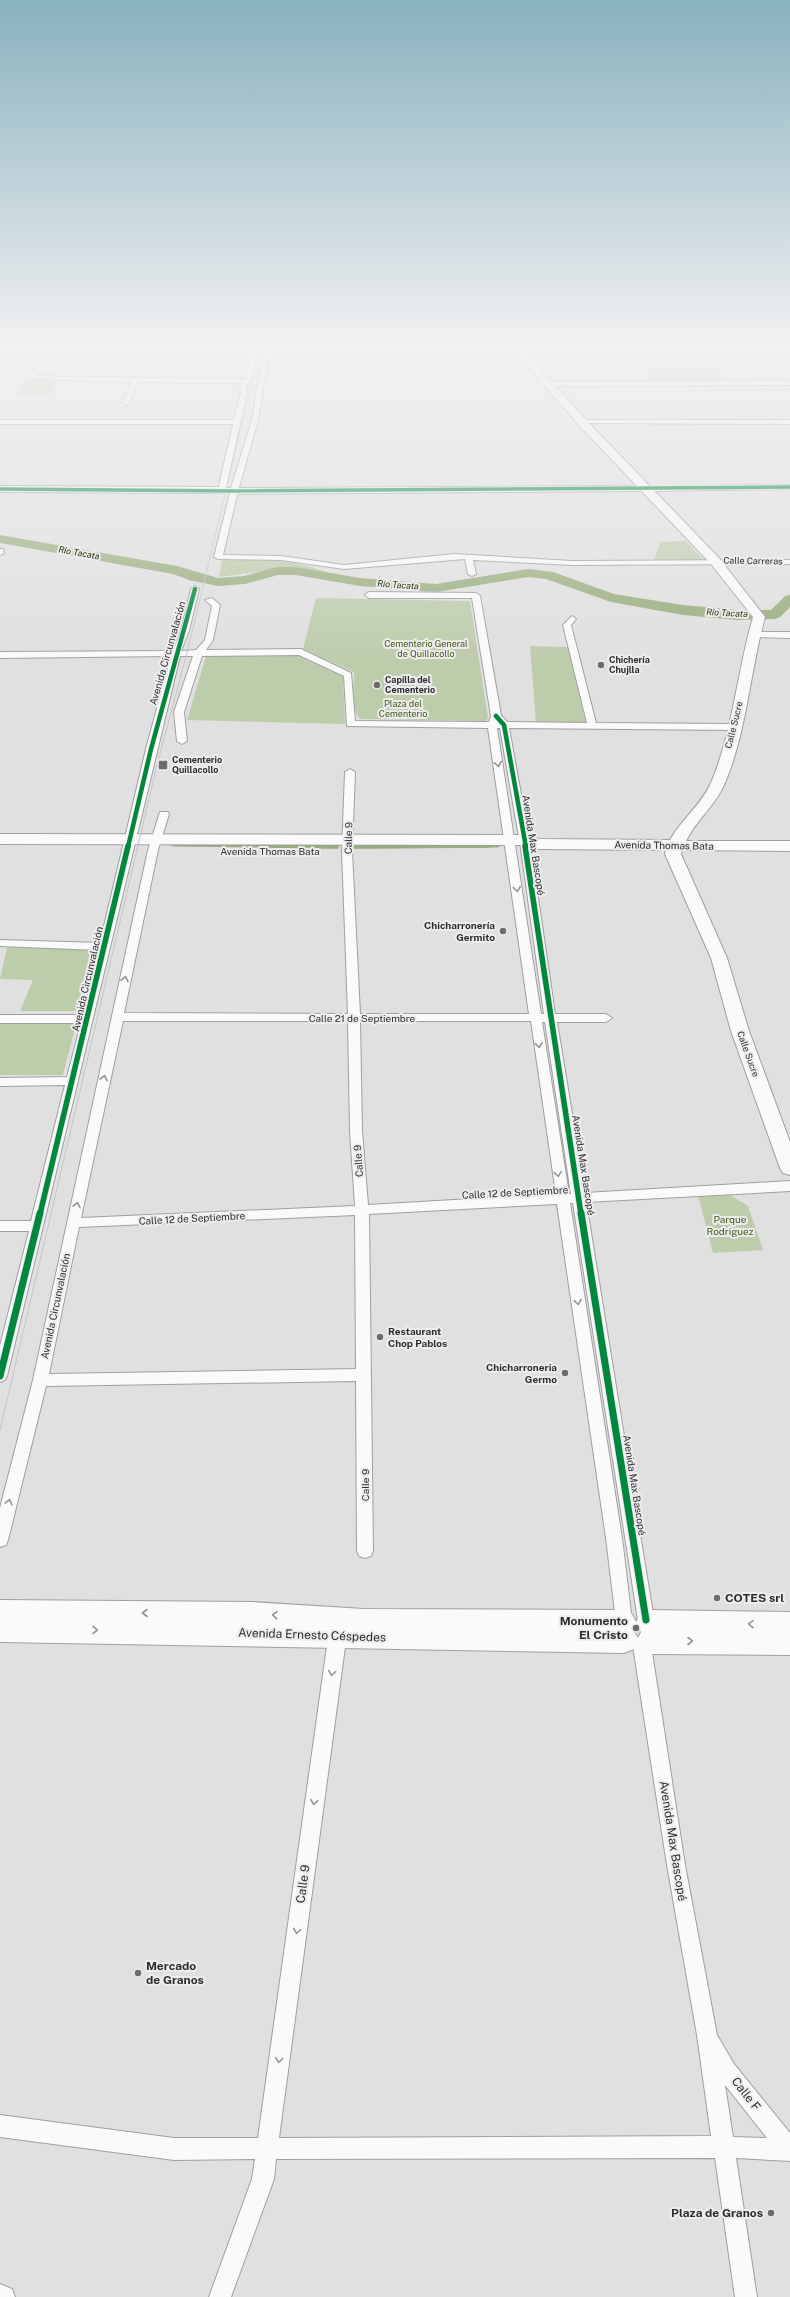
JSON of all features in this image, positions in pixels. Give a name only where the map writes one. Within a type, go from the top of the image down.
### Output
[{"type":"highway","name":"Avenida Ernesto Céspedes","points":[[0,1612],[252,1614],[339,1627]]},
{"type":"highway","name":"Avenida Ernesto Céspedes","points":[[0,1629],[339,1627],[637,1631],[790,1625]]},
{"type":"highway","name":"Avenida Ernesto Céspedes","points":[[637,1631],[790,1642]]},
{"type":"main road","name":"Calle Sucre","points":[[609,449],[716,562],[758,615],[736,727],[718,783],[709,802],[674,845],[673,854],[719,958],[740,1031],[790,1168]]},
{"type":"main road","name":"Avenida Thomas Bata","points":[[0,839],[154,845],[790,846]]},
{"type":"main road","name":"Avenida Thomas Bata","points":[[0,848],[128,844]]},
{"type":"street","points":[[222,490],[231,449]]},
{"type":"street","points":[[234,491],[246,449]]},
{"type":"street","points":[[0,489],[234,491],[790,487]]},
{"type":"street","name":"Calle Carreras","points":[[234,491],[218,557],[281,558],[344,567],[455,556],[572,563],[790,562]]},
{"type":"street","points":[[469,558],[472,574]]},
{"type":"street","name":"Avenida Circunvalación","points":[[0,1376],[35,1226],[88,1019],[128,844],[176,653],[185,631],[195,589]]},
{"type":"street","name":"Avenida Max Bascopé","points":[[370,595],[476,596],[494,721],[522,845],[534,1018],[614,1538],[637,1631]]},
{"type":"street","points":[[182,741],[179,712],[198,654],[209,640],[216,605],[208,600]]},
{"type":"street","points":[[572,619],[567,625],[592,726]]},
{"type":"street","points":[[753,635],[790,635]]},
{"type":"street","points":[[0,655],[300,652],[348,675],[350,724],[494,721],[504,725],[736,727]]},
{"type":"street","name":"Avenida Max Bascopé","points":[[504,725],[522,845],[580,1198],[637,1631],[676,1865],[707,2035],[746,2297]]},
{"type":"street","name":"Calle 9","points":[[350,772],[347,846],[354,1018],[356,1131],[362,1210],[365,1375],[365,1550]]},
{"type":"street","name":"Avenida Circunvalación","points":[[0,1540],[40,1380],[154,845],[164,814]]},
{"type":"street","points":[[0,944],[105,947]]},
{"type":"street","name":"Calle 21 de Septiembre","points":[[117,1017],[606,1018]]},
{"type":"street","points":[[0,1019],[88,1019]]},
{"type":"street","points":[[0,1082],[71,1081]]},
{"type":"street","name":"Calle 12 de Septiembre","points":[[73,1223],[562,1200],[790,1186]]},
{"type":"street","points":[[0,1226],[35,1226]]},
{"type":"street","points":[[40,1380],[365,1375]]},
{"type":"street","name":"Calle 9","points":[[220,2297],[263,2179],[339,1627]]},
{"type":"street","name":"Calle F","points":[[707,2035],[727,2071],[789,2150]]},
{"type":"street","points":[[0,2126],[174,2149],[723,2147],[789,2150]]},
{"type":"street","points":[[0,2295],[4,2297]]},
{"type":"green space","points":[[686,541],[704,561],[654,561],[660,542]]},
{"type":"green space","points":[[222,558],[291,562],[332,574],[287,568],[219,577]]},
{"type":"green space","name":"Cementerio General de Quillacollo","points":[[316,598],[470,601],[488,718],[486,721],[360,719],[354,703],[354,672],[303,649]]},
{"type":"green space","points":[[530,646],[568,647],[586,723],[536,723]]},
{"type":"green space","points":[[206,656],[298,656],[343,677],[345,724],[187,720]]},
{"type":"green space","points":[[7,947],[97,949],[82,1007],[74,1011],[20,1011],[33,980],[0,979]]},
{"type":"green space","points":[[0,1024],[76,1024],[63,1075],[0,1075]]},
{"type":"green space","name":"Parque Rodriguez","points":[[698,1195],[730,1195],[748,1206],[763,1250],[713,1253]]},
{"type":"waterway","name":"Río Tacata","points":[[0,539],[177,570],[194,577],[218,582],[245,580],[277,571],[296,571],[360,582],[436,588],[528,573],[548,575],[611,598],[683,610],[737,615],[775,614],[790,599]]},
{"type":"waterway","points":[[173,845],[337,847],[260,846]]},
{"type":"waterway","points":[[489,846],[355,847],[498,846]]},
{"type":"tram line","points":[[0,1430],[157,765],[187,653],[236,449]]},
{"type":"cycle path","points":[[0,489],[234,491],[790,487]]},
{"type":"cycle path","points":[[0,1376],[88,1019],[151,749],[176,653],[185,631],[195,589]]},
{"type":"cycle path","points":[[496,716],[504,725],[526,849],[550,1018],[646,1620]]},
{"type":"place","name":"Chichería Chujlla","points":[[601,665]]},
{"type":"place","name":"Capilla del Cementerio","points":[[377,685]]},
{"type":"place","name":"Cementerio Quillacollo","points":[[163,765]]},
{"type":"place","name":"Chicharronería Germito","points":[[503,931]]},
{"type":"place","name":"Restaurant Chop Pablos","points":[[380,1337]]},
{"type":"place","name":"Chicharroneria Germo","points":[[565,1373]]},
{"type":"place","name":"COTES srl","points":[[717,1598]]},
{"type":"place","name":"Monumento El Cristo","points":[[636,1628]]},
{"type":"place","name":"Mercado de Granos","points":[[138,1973]]},
{"type":"place","name":"Plaza de Granos","points":[[771,2213]]},
{"type":"park label","name":"Plaza del Cementerio","points":[[403,710]]}]
